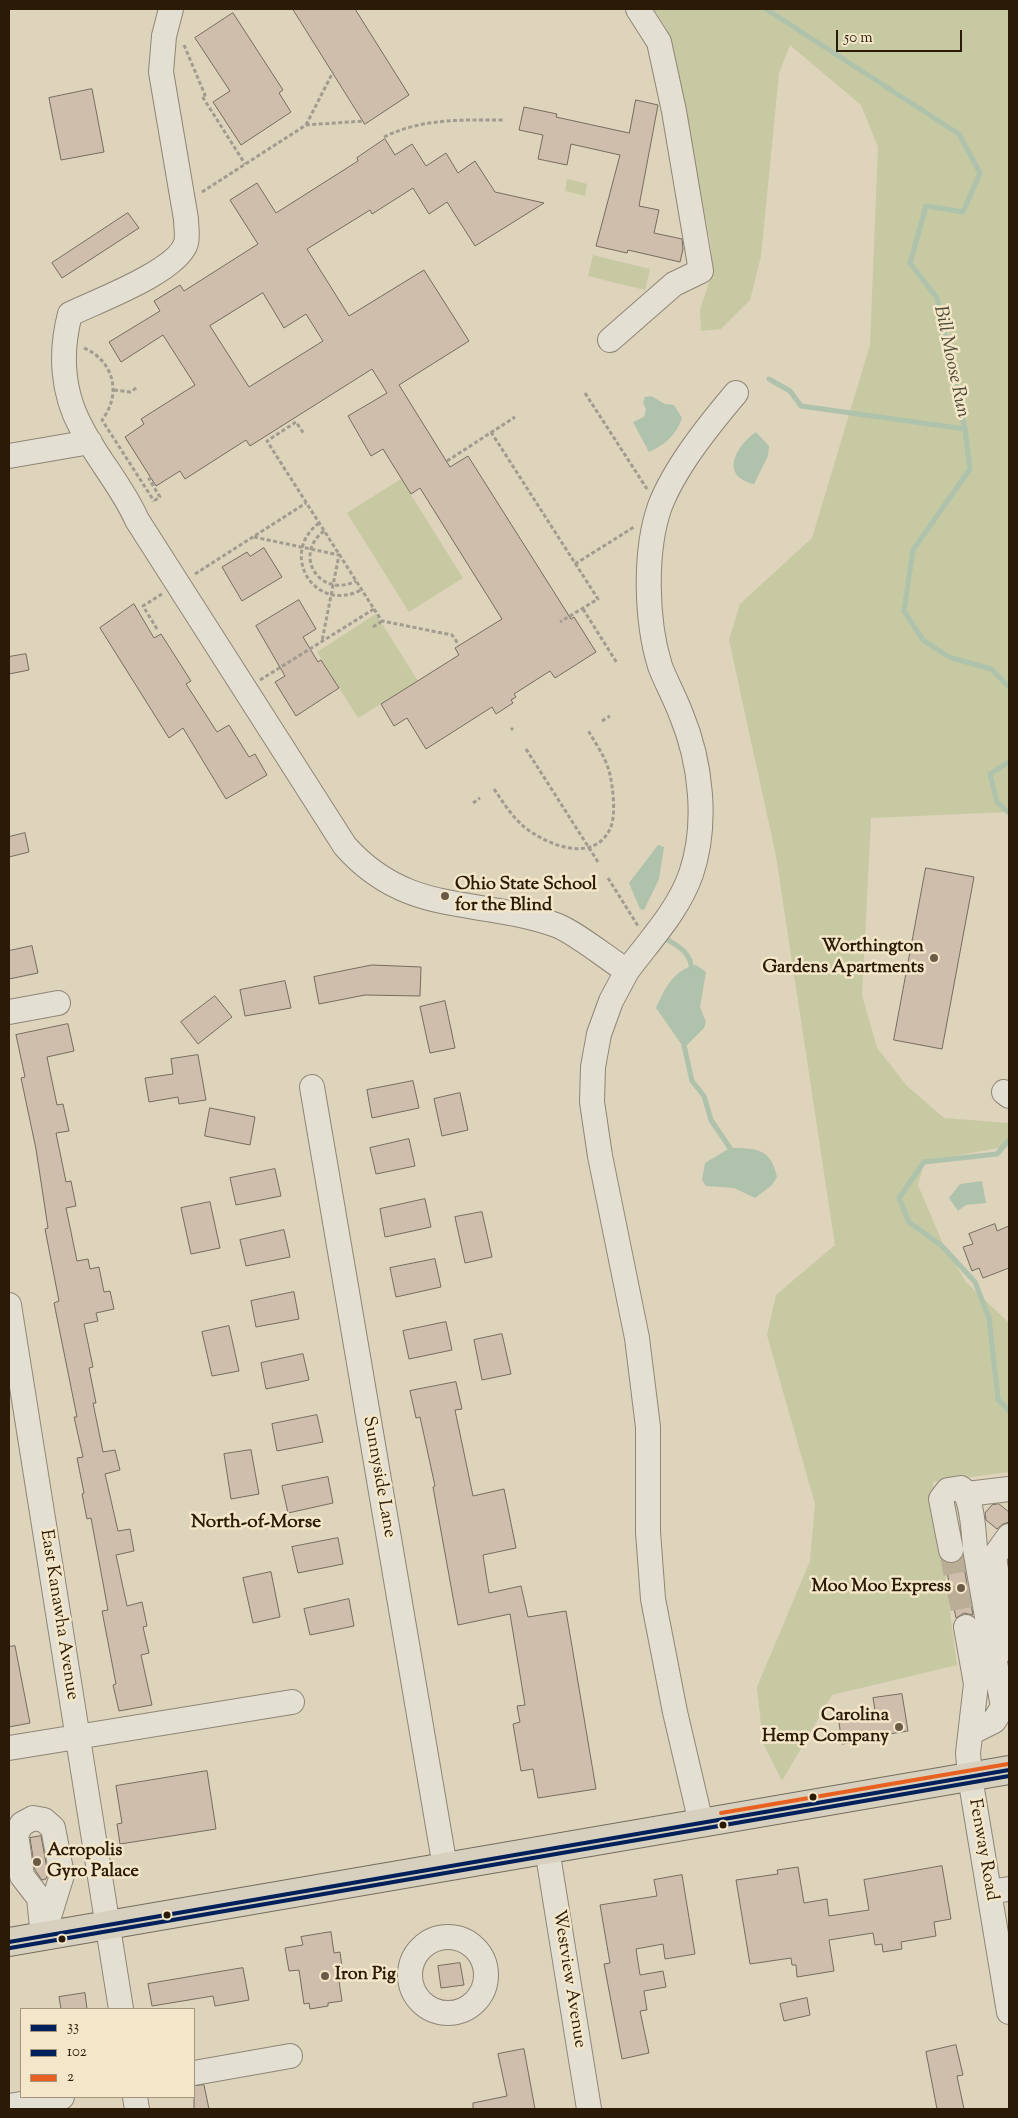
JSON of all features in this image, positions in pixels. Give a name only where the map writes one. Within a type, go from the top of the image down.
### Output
[{"type":"main road","points":[[9,1942],[1009,1770]]},
{"type":"street","points":[[171,9],[164,36],[161,72],[186,219],[186,242],[179,255],[166,268],[70,314],[64,351],[65,380],[78,420],[130,505],[136,520],[345,846],[361,864],[393,886],[417,896],[537,919],[559,926],[626,971]]},
{"type":"street","points":[[610,340],[674,284],[701,271],[674,111],[659,42],[638,9]]},
{"type":"street","points":[[701,1823],[675,1712],[653,1598],[648,1532],[648,1427],[638,1338],[600,1156],[592,1102],[593,1067],[599,1034],[611,1001],[626,971],[675,908],[691,874],[700,832],[699,796],[693,750],[682,716],[660,665],[651,616],[648,575],[651,541],[660,505],[680,468],[736,393]]},
{"type":"street","points":[[9,456],[90,442]]},
{"type":"street","points":[[9,1012],[58,1003]]},
{"type":"street","name":"Sunnyside Lane","points":[[312,1087],[445,1867]]},
{"type":"street","name":"East Kanawha Avenue","points":[[9,1305],[121,2008]]},
{"type":"street","points":[[974,1532],[950,1543],[941,1499],[944,1492],[956,1488],[962,1488],[967,1494],[1009,1490]]},
{"type":"street","name":"Fenway Road","points":[[967,1494],[975,1548],[974,1633],[976,1684],[972,1732],[968,1753],[970,1777],[999,1891],[1009,2012]]},
{"type":"street","points":[[1009,1536],[994,1557],[1009,1649]]},
{"type":"street","points":[[9,1748],[292,1702]]},
{"type":"street","name":"Westview Avenue","points":[[547,1849],[589,2109]]},
{"type":"street","points":[[195,2074],[290,2056]]},
{"type":"street","points":[[9,2106],[56,2098]]},
{"type":"path","points":[[180,36],[205,94],[202,96],[245,164]]},
{"type":"path","points":[[306,125],[333,72]]},
{"type":"path","points":[[384,137],[409,126],[442,120],[505,120]]},
{"type":"path","points":[[199,194],[306,125],[364,121]]},
{"type":"path","points":[[85,348],[100,358],[113,379],[114,390],[110,409],[102,420],[154,501]]},
{"type":"path","points":[[114,390],[130,392],[138,387]]},
{"type":"path","points":[[585,393],[648,492]]},
{"type":"path","points":[[447,461],[515,417]]},
{"type":"path","points":[[304,434],[296,422],[268,441],[382,621]]},
{"type":"path","points":[[492,432],[598,599],[560,622]]},
{"type":"path","points":[[147,505],[160,498],[149,480],[151,478]]},
{"type":"path","points":[[193,576],[306,503]]},
{"type":"path","points":[[319,523],[310,531],[302,547],[301,560],[308,579],[320,590],[330,594],[346,595],[361,590]]},
{"type":"path","points":[[575,564],[639,524]]},
{"type":"path","points":[[324,531],[316,538],[310,549],[310,560],[314,572],[332,585],[342,586],[356,581]]},
{"type":"path","points":[[254,537],[339,555]]},
{"type":"path","points":[[322,641],[339,555]]},
{"type":"path","points":[[157,629],[142,606],[170,590]]},
{"type":"path","points":[[254,685],[374,609]]},
{"type":"path","points":[[583,609],[617,663]]},
{"type":"path","points":[[373,627],[382,621],[452,635],[460,646]]},
{"type":"path","points":[[602,721],[610,716]]},
{"type":"path","points":[[494,789],[512,815],[534,833],[567,848],[578,849],[602,840],[609,832],[613,803],[608,769],[588,730]]},
{"type":"path","points":[[526,749],[598,862]]},
{"type":"path","points":[[473,803],[480,798]]},
{"type":"path","points":[[608,878],[641,931]]},
{"type":"shaded area","points":[[654,9],[1009,9],[1009,812],[871,818],[862,995],[877,1048],[907,1086],[944,1118],[1009,1123],[1009,1146],[933,1160],[923,1166],[918,1185],[942,1242],[966,1282],[1009,1323],[1009,1472],[933,1482],[957,1665],[832,1695],[782,1781],[763,1743],[757,1687],[810,1561],[815,1504],[767,1335],[776,1295],[835,1245],[776,856],[729,640],[740,604],[812,538],[870,345],[878,147],[861,105],[790,45],[779,73],[761,256],[750,300],[721,329],[701,331],[700,310],[712,273],[711,245],[666,28]]},
{"type":"shaded area","points":[[567,179],[587,184],[585,196],[565,191]]},
{"type":"shaded area","points":[[593,255],[650,269],[645,290],[588,276]]},
{"type":"shaded area","points":[[651,396],[665,404],[674,405],[682,418],[669,439],[649,452],[633,422],[644,417],[646,409],[643,403],[645,397]]},
{"type":"shaded area","points":[[756,432],[769,446],[768,456],[754,484],[743,480],[737,474],[734,468],[734,460],[742,445]]},
{"type":"shaded area","points":[[401,479],[463,578],[409,612],[347,513]]},
{"type":"shaded area","points":[[376,614],[418,681],[358,718],[317,652]]},
{"type":"shaded area","points":[[658,845],[664,847],[659,879],[644,910],[640,909],[629,883]]},
{"type":"shaded area","points":[[696,965],[706,972],[700,1007],[706,1022],[704,1028],[684,1048],[656,1008],[671,981],[688,967]]},
{"type":"shaded area","points":[[730,1148],[747,1148],[766,1155],[771,1160],[777,1177],[772,1185],[755,1198],[734,1188],[706,1186],[702,1180],[705,1163]]},
{"type":"shaded area","points":[[982,1181],[986,1203],[966,1205],[958,1211],[949,1198],[960,1184]]},
{"type":"building","points":[[293,9],[355,9],[409,95],[365,124]]},
{"type":"building","points":[[233,13],[283,90],[279,93],[291,112],[241,145],[213,102],[230,91],[195,38]]},
{"type":"building","points":[[92,89],[104,152],[61,160],[49,98]]},
{"type":"building","points":[[636,100],[658,105],[639,206],[659,210],[654,233],[682,239],[683,249],[680,262],[628,250],[627,253],[596,246],[620,155],[571,144],[567,165],[538,159],[543,135],[519,130],[524,107],[557,114],[556,117],[629,133]]},
{"type":"building","points":[[385,139],[395,155],[412,144],[426,166],[446,153],[458,173],[475,161],[495,192],[544,203],[475,246],[447,202],[429,214],[413,188],[372,214],[370,210],[307,249],[349,316],[424,270],[469,341],[399,385],[450,467],[468,456],[571,619],[574,617],[596,652],[555,678],[550,671],[514,694],[516,697],[511,700],[513,703],[496,714],[492,707],[426,749],[407,718],[394,726],[381,704],[459,655],[455,648],[502,619],[420,488],[411,494],[383,449],[371,456],[348,416],[387,393],[372,369],[250,446],[246,440],[185,479],[180,471],[156,486],[125,437],[144,424],[141,419],[195,385],[163,335],[121,362],[109,342],[160,311],[154,301],[180,285],[184,291],[258,244],[230,200],[257,183],[276,213],[358,161],[357,158]],"holes":[[[263,293],[284,328],[306,314],[323,341],[249,387],[210,326]]]},
{"type":"building","points":[[128,213],[139,228],[62,278],[52,263]]},
{"type":"building","points":[[264,548],[282,577],[242,601],[222,567],[247,552],[250,556]]},
{"type":"building","points":[[299,600],[316,629],[303,637],[318,662],[321,660],[339,688],[296,716],[275,682],[285,676],[256,626]]},
{"type":"building","points":[[134,604],[154,638],[161,634],[191,681],[186,684],[217,732],[229,725],[249,757],[255,754],[267,775],[226,799],[183,728],[169,738],[100,628]]},
{"type":"building","points":[[26,654],[29,670],[9,674],[9,657]]},
{"type":"building","points":[[25,833],[29,852],[9,857],[9,837]]},
{"type":"building","name":"Worthington Gardens Apartments","points":[[926,868],[974,877],[942,1049],[894,1040]]},
{"type":"building","points":[[32,946],[38,973],[9,979],[9,951]]},
{"type":"building","points":[[372,965],[421,967],[420,996],[365,995],[319,1004],[314,977]]},
{"type":"building","points":[[285,981],[291,1008],[245,1016],[240,990]]},
{"type":"building","points":[[215,996],[232,1017],[198,1044],[181,1022]]},
{"type":"building","points":[[445,1001],[455,1048],[430,1053],[420,1007]]},
{"type":"building","points":[[68,1024],[74,1051],[47,1057],[57,1105],[63,1104],[69,1131],[56,1133],[66,1182],[71,1181],[76,1206],[66,1208],[77,1261],[88,1259],[90,1269],[99,1267],[104,1292],[110,1291],[114,1309],[96,1313],[98,1321],[84,1324],[93,1367],[89,1368],[96,1403],[93,1403],[103,1452],[115,1450],[120,1470],[105,1474],[118,1531],[130,1529],[134,1551],[116,1555],[127,1606],[142,1602],[147,1626],[143,1627],[149,1653],[141,1655],[152,1705],[119,1711],[113,1685],[116,1684],[102,1611],[108,1610],[91,1518],[87,1519],[82,1494],[84,1493],[77,1458],[83,1457],[74,1417],[77,1417],[54,1303],[59,1301],[45,1229],[48,1228],[36,1149],[21,1078],[25,1077],[16,1035]]},
{"type":"building","points":[[198,1055],[206,1100],[179,1104],[178,1097],[149,1102],[145,1078],[173,1074],[171,1059]]},
{"type":"building","points":[[413,1081],[419,1108],[372,1118],[367,1090]]},
{"type":"building","points":[[460,1093],[468,1130],[442,1136],[434,1099]]},
{"type":"building","points":[[210,1108],[255,1117],[250,1145],[205,1136]]},
{"type":"building","points":[[409,1139],[415,1166],[376,1174],[370,1148]]},
{"type":"building","points":[[275,1169],[281,1196],[236,1205],[230,1178]]},
{"type":"building","points":[[425,1199],[431,1227],[385,1237],[380,1209]]},
{"type":"building","points":[[210,1202],[220,1248],[191,1254],[181,1208]]},
{"type":"building","points":[[482,1212],[492,1257],[465,1263],[455,1217]]},
{"type":"building","points":[[995,1224],[997,1231],[1009,1226],[1009,1268],[983,1278],[979,1268],[972,1271],[963,1247],[973,1244],[969,1234]]},
{"type":"building","points":[[284,1230],[290,1257],[246,1266],[240,1240]]},
{"type":"building","points":[[435,1259],[441,1287],[396,1297],[390,1268]]},
{"type":"building","points":[[294,1292],[299,1319],[256,1327],[251,1301]]},
{"type":"building","points":[[446,1322],[452,1350],[409,1359],[403,1331]]},
{"type":"building","points":[[229,1326],[239,1371],[212,1376],[202,1332]]},
{"type":"building","points":[[502,1334],[511,1374],[482,1380],[474,1340]]},
{"type":"building","points":[[303,1354],[309,1380],[266,1389],[261,1363]]},
{"type":"building","points":[[456,1382],[462,1409],[455,1410],[473,1496],[504,1489],[516,1548],[483,1555],[489,1593],[521,1586],[528,1617],[566,1611],[596,1789],[538,1798],[533,1769],[521,1771],[513,1724],[520,1722],[517,1706],[525,1705],[510,1614],[458,1625],[433,1487],[435,1486],[420,1417],[416,1418],[410,1391]]},
{"type":"building","points":[[317,1415],[323,1442],[277,1451],[272,1424]]},
{"type":"building","points":[[251,1450],[259,1494],[231,1499],[224,1454]]},
{"type":"building","points":[[328,1477],[333,1503],[288,1513],[282,1486]]},
{"type":"building","points":[[999,1504],[1009,1512],[1009,1522],[997,1529],[986,1520],[985,1513],[992,1505]]},
{"type":"building","points":[[338,1538],[343,1564],[298,1573],[292,1547]]},
{"type":"building","points":[[962,1557],[973,1615],[964,1613],[956,1618],[945,1562],[954,1563]]},
{"type":"building","points":[[271,1572],[280,1617],[253,1623],[243,1578]]},
{"type":"building","points":[[349,1599],[354,1626],[310,1635],[304,1609]]},
{"type":"building","points":[[15,1646],[30,1723],[9,1727],[9,1647]]},
{"type":"building","points":[[902,1694],[908,1731],[864,1738],[865,1741],[842,1744],[838,1715],[875,1710],[873,1698]]},
{"type":"building","points":[[207,1771],[216,1829],[120,1844],[117,1824],[122,1823],[116,1786]]},
{"type":"building","points":[[41,1836],[48,1874],[46,1879],[42,1880],[35,1870],[30,1838]]},
{"type":"building","points":[[942,1866],[951,1919],[934,1922],[936,1936],[901,1942],[902,1949],[883,1952],[882,1944],[875,1945],[873,1933],[829,1940],[834,1971],[797,1977],[796,1965],[792,1965],[791,1958],[750,1964],[736,1880],[778,1874],[777,1870],[798,1867],[804,1903],[827,1899],[829,1916],[869,1910],[864,1880]]},
{"type":"building","points":[[682,1875],[695,1954],[665,1959],[663,1944],[636,1949],[640,1975],[663,1971],[666,1987],[644,1991],[647,2010],[640,2011],[649,2053],[622,2059],[604,1964],[610,1963],[600,1905],[657,1896],[654,1880]]},
{"type":"building","name":"Iron Pig","points":[[331,1932],[334,1953],[340,1952],[344,1981],[339,1981],[342,2001],[310,2009],[309,2003],[304,2004],[299,1970],[289,1971],[285,1948],[303,1945],[301,1937]]},
{"type":"building","points":[[460,1963],[464,1985],[441,1988],[438,1966]]},
{"type":"building","points":[[243,1968],[249,2000],[215,2006],[213,1996],[152,2006],[148,1984]]},
{"type":"building","points":[[85,1993],[87,2008],[61,2008],[59,1997]]},
{"type":"building","points":[[807,1998],[810,2015],[784,2021],[780,2004]]},
{"type":"building","points":[[956,2045],[963,2075],[957,2076],[964,2109],[937,2109],[926,2052]]},
{"type":"building","points":[[524,2049],[535,2109],[473,2109],[473,2103],[507,2096],[498,2054]]},
{"type":"building","points":[[204,2085],[209,2109],[194,2109],[195,2086]]},
{"type":"waterway","name":"Bill Moose Run","points":[[766,9],[959,134],[980,173],[963,212],[926,206],[910,263],[937,298],[965,429],[970,469],[913,550],[904,611],[923,640],[949,657],[991,669],[1009,687]]},
{"type":"waterway","points":[[769,379],[790,391],[801,406],[965,429]]},
{"type":"waterway","name":"Bill Moose Run","points":[[1009,762],[990,774],[997,802],[1009,813]]},
{"type":"waterway","points":[[664,938],[684,951],[690,961],[691,972]]},
{"type":"waterway","points":[[683,1041],[692,1081],[704,1096],[711,1120],[730,1148]]},
{"type":"waterway","name":"Bill Moose Run","points":[[1009,1140],[997,1154],[924,1162],[899,1198],[909,1222],[942,1246],[975,1282],[989,1318],[998,1399],[1009,1411]]},
{"type":"tunnel","points":[[951,1550],[966,1627]]},
{"type":"transit line","name":"2","points":[[721,1813],[1008,1764]]},
{"type":"transit line","name":"33","points":[[9,1942],[1009,1770]]},
{"type":"transit line","name":"102","points":[[10,1948],[1009,1776]]},
{"type":"place","name":"Ohio State School for the Blind","points":[[445,896]]},
{"type":"place","name":"Worthington Gardens Apartments","points":[[934,958]]},
{"type":"place","name":"Moo Moo Express","points":[[961,1588]]},
{"type":"place","name":"Carolina Hemp Company","points":[[899,1727]]},
{"type":"place","name":"Acropolis Gyro Palace","points":[[37,1862]]},
{"type":"place","name":"Iron Pig","points":[[325,1976]]},
{"type":"district","name":"North-of-Morse","points":[[256,1524]]}]
